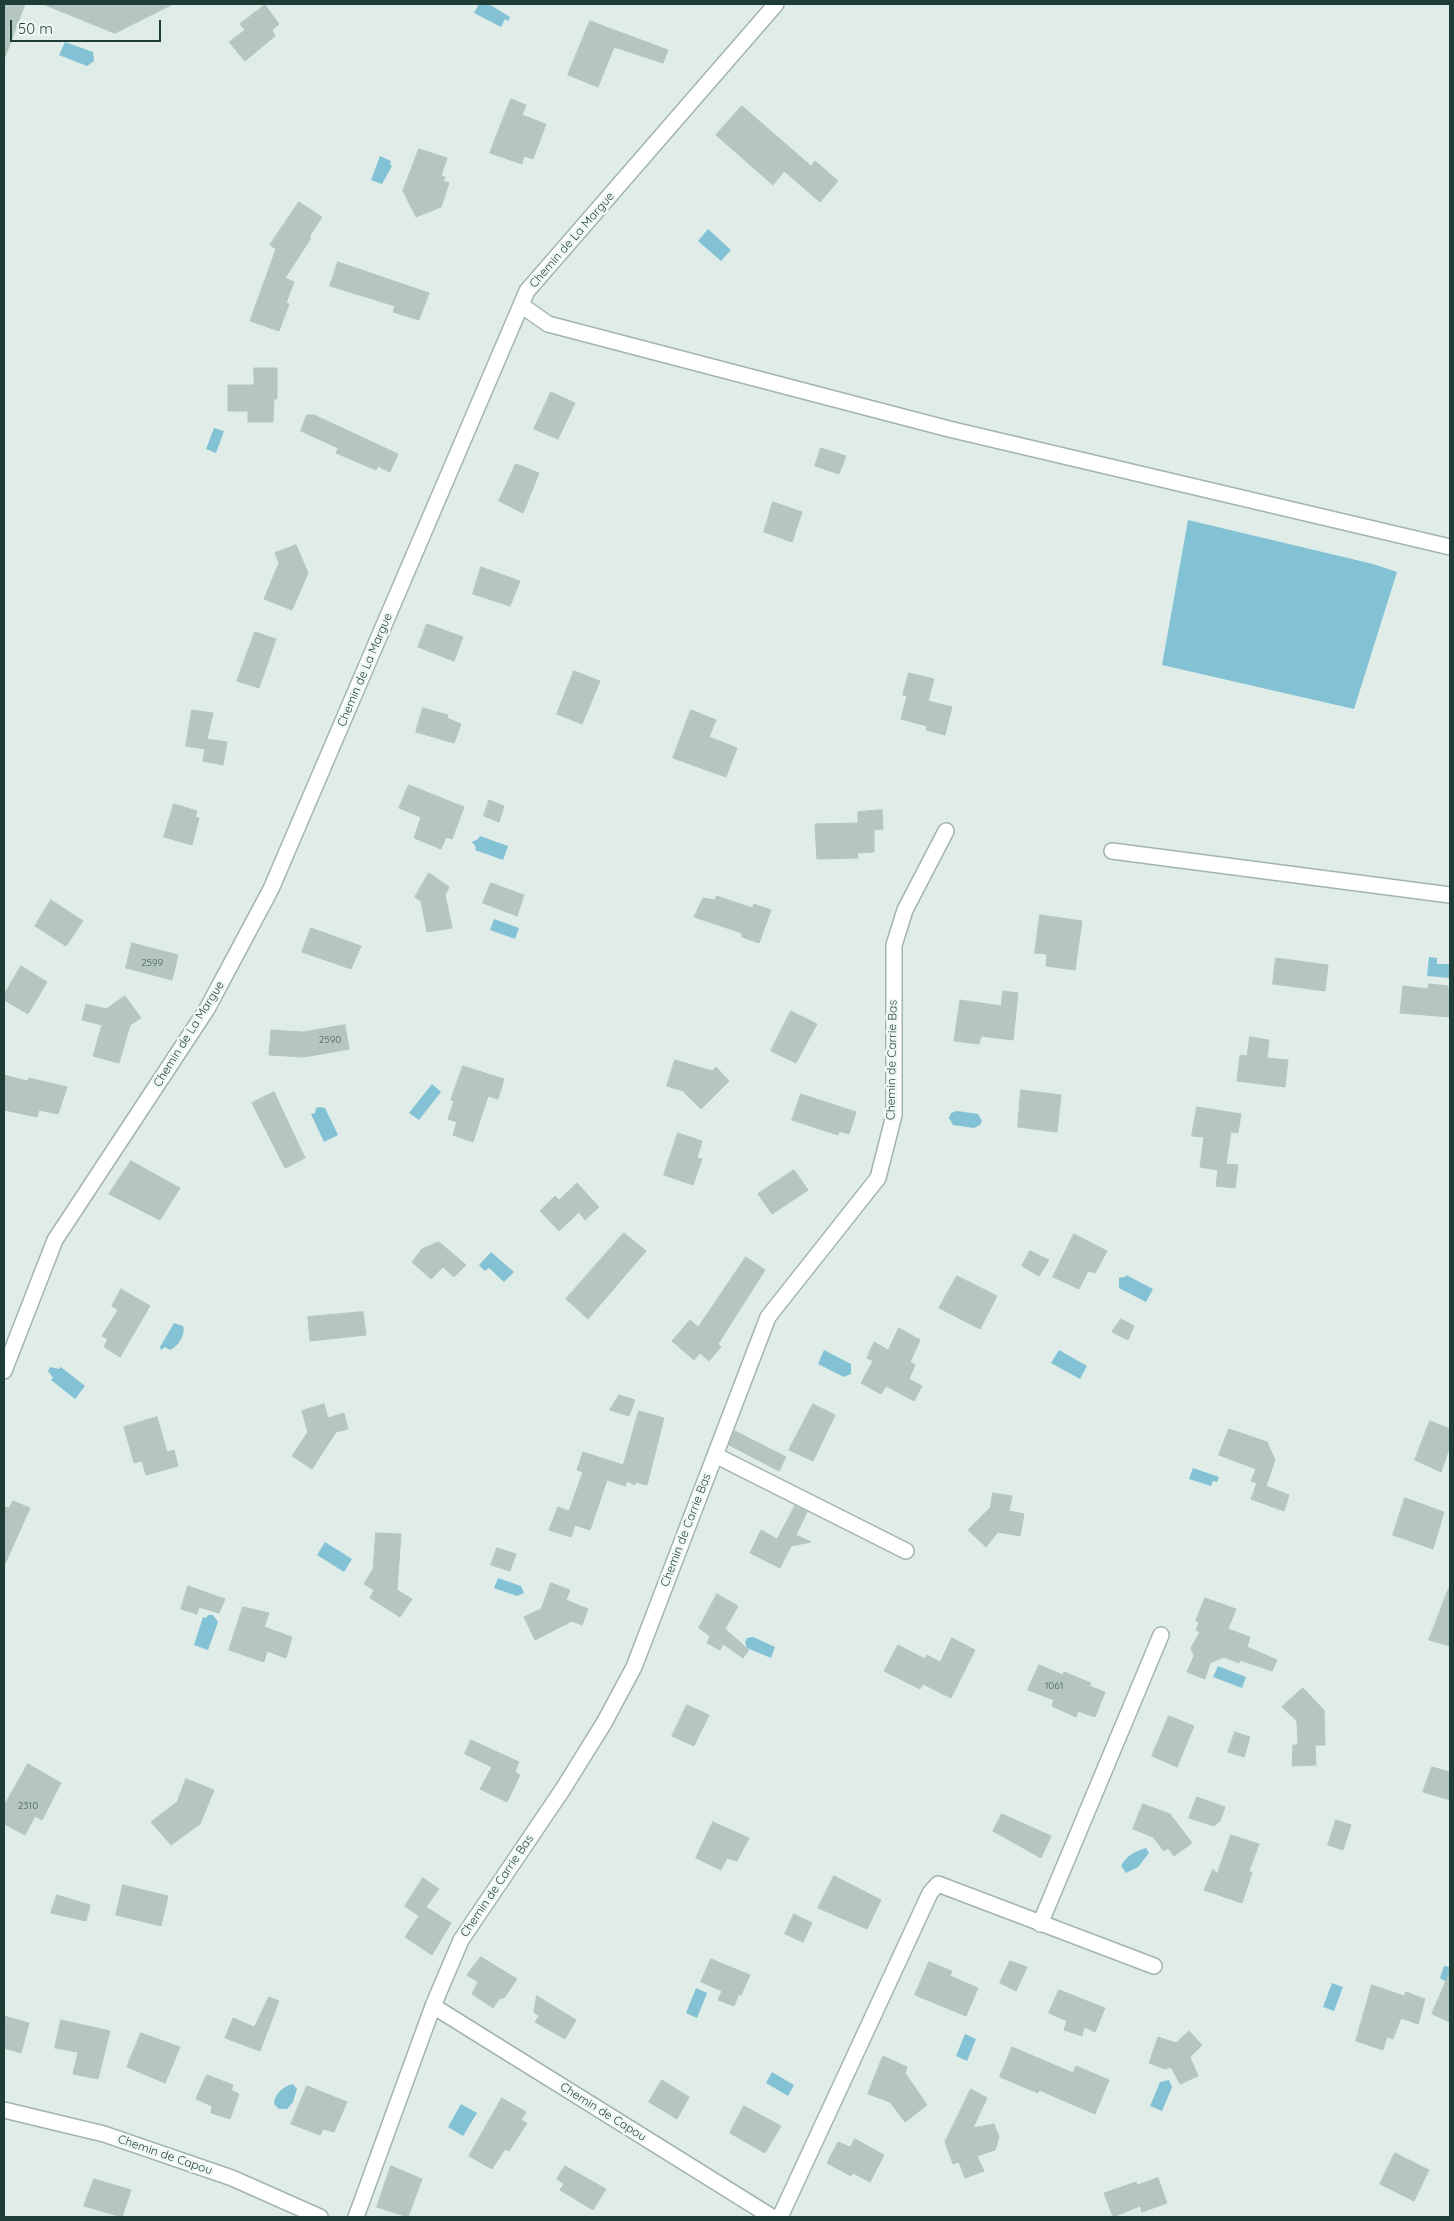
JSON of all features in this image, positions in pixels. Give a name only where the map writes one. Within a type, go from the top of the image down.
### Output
[{"type":"street","name":"Chemin de La Margue","points":[[4,1371],[55,1240],[207,1009],[271,889],[527,291],[776,4]]},
{"type":"street","points":[[521,305],[548,324],[949,429],[1450,547]]},
{"type":"street","name":"Chemin de Carrie Bas","points":[[356,2217],[433,2006],[461,1940],[563,1789],[604,1723],[634,1667],[768,1317],[878,1178],[894,1115],[894,946],[905,910],[946,831]]},
{"type":"street","points":[[1112,851],[1450,895]]},
{"type":"street","points":[[715,1455],[906,1550]]},
{"type":"street","points":[[1040,1924],[1160,1635]]},
{"type":"street","points":[[780,2217],[930,1893],[938,1884],[1154,1966]]},
{"type":"street","name":"Chemin de Capou","points":[[433,2006],[772,2217]]},
{"type":"street","name":"Chemin de Capou","points":[[4,2110],[104,2134],[232,2178],[320,2217]]},
{"type":"water","points":[[479,4],[489,4],[510,17],[508,21],[505,19],[501,27],[474,13]]},
{"type":"water","points":[[65,42],[93,52],[94,61],[87,66],[59,55]]},
{"type":"water","points":[[380,156],[391,161],[390,164],[392,166],[382,184],[371,180]]},
{"type":"water","points":[[708,229],[731,250],[721,261],[698,241]]},
{"type":"water","points":[[214,428],[224,431],[216,453],[206,449]]},
{"type":"water","points":[[1188,520],[1373,564],[1397,572],[1354,709],[1162,665]]},
{"type":"water","points":[[480,836],[508,846],[503,860],[475,850],[476,847],[472,842]]},
{"type":"water","points":[[494,919],[519,928],[515,939],[490,930]]},
{"type":"water","points":[[1429,957],[1437,958],[1437,964],[1450,964],[1450,978],[1427,976]]},
{"type":"water","points":[[432,1084],[441,1092],[419,1120],[409,1113]]},
{"type":"water","points":[[316,1108],[325,1108],[338,1135],[324,1142],[311,1114],[315,1113]]},
{"type":"water","points":[[957,1111],[978,1114],[982,1121],[980,1125],[974,1128],[953,1125],[949,1118],[951,1113]]},
{"type":"water","points":[[491,1252],[514,1272],[504,1282],[489,1268],[485,1271],[479,1265]]},
{"type":"water","points":[[1126,1275],[1153,1289],[1146,1302],[1119,1288],[1119,1278]]},
{"type":"water","points":[[174,1323],[183,1326],[181,1340],[170,1350],[165,1347],[161,1350],[160,1347]]},
{"type":"water","points":[[824,1350],[851,1364],[851,1374],[844,1377],[818,1364]]},
{"type":"water","points":[[1059,1350],[1087,1366],[1080,1379],[1051,1363]]},
{"type":"water","points":[[50,1367],[59,1369],[61,1367],[85,1386],[75,1399],[51,1380],[53,1378],[48,1371]]},
{"type":"water","points":[[1193,1468],[1219,1477],[1217,1482],[1213,1481],[1211,1486],[1189,1479]]},
{"type":"water","points":[[325,1542],[352,1559],[344,1572],[317,1555]]},
{"type":"water","points":[[498,1578],[521,1586],[524,1593],[517,1596],[494,1588]]},
{"type":"water","points":[[208,1615],[213,1615],[218,1622],[208,1650],[194,1645],[203,1617],[206,1618]]},
{"type":"water","points":[[753,1637],[775,1647],[771,1658],[747,1648],[745,1642],[747,1638]]},
{"type":"water","points":[[1218,1666],[1246,1677],[1242,1688],[1213,1677]]},
{"type":"water","points":[[1146,1848],[1149,1853],[1138,1867],[1126,1873],[1121,1866],[1125,1859],[1135,1852]]},
{"type":"water","points":[[1444,1966],[1450,1967],[1450,1984],[1440,1978]]},
{"type":"water","points":[[1332,1983],[1343,1987],[1334,2011],[1323,2007]]},
{"type":"water","points":[[696,1988],[707,1993],[697,2018],[686,2013]]},
{"type":"water","points":[[965,2034],[976,2039],[967,2061],[956,2056]]},
{"type":"water","points":[[772,2072],[794,2085],[788,2096],[766,2083]]},
{"type":"water","points":[[1169,2080],[1172,2087],[1162,2111],[1150,2106],[1160,2082]]},
{"type":"water","points":[[293,2084],[297,2089],[293,2102],[287,2109],[279,2109],[274,2104],[274,2100],[283,2089]]},
{"type":"water","points":[[461,2104],[477,2113],[463,2136],[448,2127]]},
{"type":"building","points":[[4,4],[25,4],[5,57],[4,57]]},
{"type":"building","points":[[43,4],[173,4],[115,33]]},
{"type":"building","points":[[265,5],[279,24],[272,30],[275,36],[245,61],[229,42],[245,30],[240,24]]},
{"type":"building","points":[[590,21],[668,50],[663,63],[614,47],[598,87],[568,75]]},
{"type":"building","points":[[511,99],[526,105],[522,115],[546,124],[533,159],[524,156],[522,164],[490,153]]},
{"type":"building","points":[[742,106],[811,166],[815,161],[838,181],[820,202],[784,171],[773,185],[716,135]]},
{"type":"building","points":[[419,149],[447,158],[441,176],[445,177],[443,181],[449,183],[441,207],[416,217],[403,191]]},
{"type":"building","points":[[299,202],[322,217],[285,278],[294,282],[286,303],[289,304],[279,331],[250,321],[276,249],[270,245]]},
{"type":"building","points":[[338,262],[429,293],[419,320],[393,312],[395,306],[330,286]]},
{"type":"building","points":[[254,368],[277,368],[277,399],[274,399],[273,422],[248,422],[248,411],[228,411],[228,385],[254,385]]},
{"type":"building","points":[[551,392],[575,403],[558,439],[534,429]]},
{"type":"building","points":[[307,415],[314,415],[398,454],[390,472],[378,466],[376,470],[336,453],[338,448],[301,431]]},
{"type":"building","points":[[821,448],[846,456],[839,474],[815,466]]},
{"type":"building","points":[[516,464],[539,473],[523,513],[499,501]]},
{"type":"building","points":[[773,502],[802,512],[792,542],[764,532]]},
{"type":"building","points":[[296,545],[308,573],[292,610],[264,599],[279,563],[275,553]]},
{"type":"building","points":[[481,567],[520,581],[510,606],[473,594]]},
{"type":"building","points":[[427,624],[463,637],[454,661],[418,647]]},
{"type":"building","points":[[255,632],[276,639],[259,688],[237,681]]},
{"type":"building","points":[[574,671],[600,681],[582,724],[557,714]]},
{"type":"building","points":[[909,673],[934,679],[928,701],[952,707],[945,735],[926,730],[927,726],[901,719],[907,696],[903,695]]},
{"type":"building","points":[[423,708],[448,715],[447,718],[461,724],[454,743],[416,732]]},
{"type":"building","points":[[192,710],[213,713],[207,739],[227,742],[223,765],[203,761],[205,749],[186,746]]},
{"type":"building","points":[[691,710],[716,720],[709,737],[737,748],[726,777],[673,758]]},
{"type":"building","points":[[409,785],[464,807],[452,839],[446,837],[441,849],[414,838],[421,817],[399,808]]},
{"type":"building","points":[[489,800],[504,806],[499,822],[484,816]]},
{"type":"building","points":[[174,804],[197,811],[195,817],[199,818],[192,845],[164,837]]},
{"type":"building","points":[[882,810],[883,829],[874,830],[874,852],[857,853],[858,858],[817,859],[815,824],[858,823],[858,812]]},
{"type":"building","points":[[429,873],[449,887],[445,895],[452,928],[427,932],[421,901],[415,897]]},
{"type":"building","points":[[491,883],[524,895],[517,916],[483,903]]},
{"type":"building","points":[[717,896],[752,908],[754,904],[771,910],[759,943],[742,937],[742,933],[694,917],[703,898],[714,900]]},
{"type":"building","points":[[51,900],[83,921],[66,946],[35,926]]},
{"type":"building","points":[[1040,915],[1082,921],[1075,970],[1046,966],[1047,954],[1035,953]]},
{"type":"building","points":[[311,928],[361,946],[351,969],[302,952]]},
{"type":"building","points":[[132,943],[178,955],[172,980],[126,968]]},
{"type":"building","points":[[1276,958],[1328,965],[1325,991],[1273,984]]},
{"type":"building","points":[[21,966],[47,982],[28,1014],[4,1000],[4,995]]},
{"type":"building","points":[[1429,984],[1448,986],[1450,1017],[1400,1013],[1403,986],[1428,989]]},
{"type":"building","points":[[1003,991],[1018,993],[1013,1040],[981,1036],[979,1044],[954,1041],[960,1000],[1001,1006]]},
{"type":"building","points":[[125,996],[141,1018],[130,1025],[119,1063],[93,1056],[102,1025],[82,1020],[86,1004],[106,1009]]},
{"type":"building","points":[[791,1011],[817,1024],[796,1063],[771,1051]]},
{"type":"building","points":[[345,1025],[349,1049],[304,1057],[269,1055],[271,1030],[303,1032]]},
{"type":"building","points":[[1250,1037],[1269,1040],[1267,1058],[1288,1060],[1285,1087],[1237,1081],[1240,1055],[1247,1056]]},
{"type":"building","points":[[675,1060],[712,1071],[716,1067],[729,1081],[701,1109],[683,1091],[667,1086]]},
{"type":"building","points":[[463,1066],[504,1079],[498,1099],[488,1096],[473,1142],[453,1135],[457,1122],[448,1119],[454,1101],[451,1100]]},
{"type":"building","points":[[4,1075],[27,1081],[29,1078],[67,1087],[58,1114],[39,1110],[37,1117],[4,1110]]},
{"type":"building","points":[[1021,1090],[1061,1095],[1057,1132],[1018,1127]]},
{"type":"building","points":[[274,1092],[305,1158],[285,1168],[252,1103]]},
{"type":"building","points":[[801,1094],[856,1112],[849,1134],[839,1131],[838,1135],[792,1120]]},
{"type":"building","points":[[1197,1107],[1241,1114],[1238,1133],[1231,1132],[1226,1164],[1238,1165],[1235,1188],[1216,1186],[1218,1170],[1200,1167],[1204,1137],[1192,1136]]},
{"type":"building","points":[[678,1133],[702,1141],[697,1158],[702,1159],[693,1185],[664,1175]]},
{"type":"building","points":[[131,1161],[180,1188],[160,1220],[109,1194]]},
{"type":"building","points":[[794,1170],[808,1190],[772,1214],[758,1194]]},
{"type":"building","points":[[577,1183],[599,1207],[585,1220],[579,1212],[559,1231],[540,1211],[555,1196],[559,1200]]},
{"type":"building","points":[[624,1233],[646,1251],[588,1319],[566,1299]]},
{"type":"building","points":[[1074,1234],[1107,1251],[1095,1273],[1088,1271],[1079,1289],[1053,1277]]},
{"type":"building","points":[[439,1242],[466,1265],[454,1277],[443,1267],[431,1279],[412,1262],[422,1249]]},
{"type":"building","points":[[1030,1251],[1049,1260],[1039,1276],[1022,1266]]},
{"type":"building","points":[[746,1257],[765,1270],[718,1344],[721,1347],[709,1361],[700,1353],[694,1360],[672,1341],[690,1320],[698,1327]]},
{"type":"building","points":[[957,1276],[997,1296],[980,1329],[939,1308]]},
{"type":"building","points":[[121,1289],[150,1306],[120,1357],[104,1347],[108,1339],[102,1336],[118,1310],[112,1306]]},
{"type":"building","points":[[363,1312],[366,1335],[310,1341],[308,1317]]},
{"type":"building","points":[[1121,1319],[1134,1326],[1128,1340],[1112,1332]]},
{"type":"building","points":[[899,1328],[920,1340],[910,1362],[915,1365],[909,1379],[922,1386],[914,1401],[886,1386],[881,1394],[861,1383],[873,1361],[867,1358],[874,1342],[888,1350]]},
{"type":"building","points":[[619,1395],[635,1400],[629,1416],[610,1410]]},
{"type":"building","points":[[324,1404],[328,1418],[344,1413],[348,1429],[336,1432],[312,1469],[292,1456],[308,1432],[302,1411]]},
{"type":"building","points":[[813,1404],[835,1415],[813,1461],[789,1450]]},
{"type":"building","points":[[639,1411],[664,1418],[647,1485],[635,1482],[635,1485],[627,1481],[625,1486],[607,1480],[590,1530],[575,1525],[571,1537],[549,1530],[558,1507],[569,1511],[583,1472],[577,1470],[583,1452],[623,1465]]},
{"type":"building","points":[[157,1417],[167,1452],[174,1450],[178,1466],[146,1475],[142,1461],[134,1463],[124,1427]]},
{"type":"building","points":[[1430,1421],[1450,1429],[1450,1446],[1441,1472],[1415,1460]]},
{"type":"building","points":[[1229,1429],[1267,1442],[1275,1460],[1266,1486],[1289,1495],[1284,1511],[1251,1499],[1257,1483],[1251,1481],[1256,1469],[1219,1455]]},
{"type":"building","points":[[735,1431],[786,1457],[779,1471],[729,1445]]},
{"type":"building","points":[[993,1493],[1012,1496],[1009,1511],[1024,1514],[1020,1536],[998,1532],[986,1547],[968,1530],[990,1508]]},
{"type":"building","points":[[1405,1498],[1444,1512],[1433,1549],[1393,1535]]},
{"type":"building","points":[[13,1501],[30,1508],[4,1566],[4,1507],[9,1508]]},
{"type":"building","points":[[795,1506],[807,1512],[796,1535],[811,1542],[791,1546],[780,1568],[750,1553],[761,1530],[777,1539]]},
{"type":"building","points":[[376,1533],[401,1534],[397,1590],[412,1599],[400,1617],[370,1598],[374,1590],[364,1584],[373,1569]]},
{"type":"building","points":[[497,1548],[516,1554],[510,1571],[491,1565]]},
{"type":"building","points":[[551,1583],[570,1590],[566,1600],[588,1609],[582,1625],[572,1621],[535,1640],[524,1617],[541,1609]]},
{"type":"building","points":[[188,1586],[225,1599],[219,1613],[199,1607],[197,1614],[181,1609]]},
{"type":"building","points":[[1450,1589],[1450,1646],[1429,1640]]},
{"type":"building","points":[[717,1594],[738,1606],[725,1629],[749,1650],[743,1658],[723,1644],[720,1650],[707,1643],[710,1636],[699,1628]]},
{"type":"building","points":[[1205,1598],[1236,1609],[1228,1629],[1250,1637],[1247,1647],[1277,1660],[1272,1671],[1240,1660],[1239,1663],[1224,1657],[1210,1663],[1205,1679],[1187,1672],[1194,1656],[1191,1648],[1200,1632],[1196,1630],[1199,1622],[1196,1621]]},
{"type":"building","points":[[243,1607],[269,1613],[264,1627],[292,1637],[286,1658],[267,1651],[264,1662],[229,1650]]},
{"type":"building","points":[[952,1638],[975,1650],[951,1698],[923,1684],[920,1689],[884,1671],[898,1645],[925,1659],[927,1655],[940,1662]]},
{"type":"building","points":[[1039,1665],[1063,1675],[1064,1672],[1091,1683],[1089,1686],[1105,1692],[1095,1717],[1078,1711],[1076,1717],[1052,1706],[1054,1700],[1028,1690]]},
{"type":"building","points":[[1303,1688],[1324,1710],[1325,1745],[1315,1745],[1316,1765],[1292,1766],[1293,1745],[1298,1745],[1297,1721],[1282,1707]]},
{"type":"building","points":[[687,1705],[709,1715],[694,1746],[672,1736]]},
{"type":"building","points":[[1169,1716],[1194,1726],[1177,1767],[1152,1756]]},
{"type":"building","points":[[1235,1732],[1250,1737],[1244,1757],[1228,1752]]},
{"type":"building","points":[[471,1740],[519,1762],[515,1772],[520,1775],[507,1802],[480,1789],[492,1767],[465,1754]]},
{"type":"building","points":[[28,1764],[61,1783],[42,1820],[35,1816],[25,1835],[4,1824],[4,1806]]},
{"type":"building","points":[[1432,1767],[1450,1772],[1450,1800],[1423,1792]]},
{"type":"building","points":[[186,1779],[214,1790],[200,1824],[171,1845],[151,1822],[177,1802]]},
{"type":"building","points":[[1197,1797],[1225,1807],[1220,1821],[1214,1826],[1189,1818]]},
{"type":"building","points":[[1143,1804],[1170,1814],[1192,1843],[1174,1856],[1168,1848],[1164,1851],[1153,1837],[1133,1829]]},
{"type":"building","points":[[1002,1814],[1051,1836],[1041,1858],[993,1831]]},
{"type":"building","points":[[1336,1820],[1351,1825],[1343,1850],[1328,1845]]},
{"type":"building","points":[[713,1822],[749,1838],[737,1861],[727,1858],[721,1870],[696,1858]]},
{"type":"building","points":[[1231,1835],[1259,1844],[1249,1871],[1252,1873],[1242,1903],[1204,1890],[1213,1869],[1217,1874]]},
{"type":"building","points":[[834,1876],[881,1900],[867,1929],[818,1908]]},
{"type":"building","points":[[423,1878],[439,1889],[426,1907],[451,1923],[432,1955],[405,1937],[419,1916],[405,1906]]},
{"type":"building","points":[[123,1885],[168,1896],[161,1926],[116,1915]]},
{"type":"building","points":[[57,1895],[90,1905],[86,1921],[51,1913]]},
{"type":"building","points":[[794,1914],[812,1923],[803,1942],[785,1934]]},
{"type":"building","points":[[481,1957],[517,1979],[504,1998],[500,1998],[493,2008],[472,1994],[478,1982],[467,1975]]},
{"type":"building","points":[[711,1959],[750,1975],[734,2006],[718,2000],[722,1991],[701,1982]]},
{"type":"building","points":[[1010,1961],[1027,1967],[1016,1991],[1000,1983]]},
{"type":"building","points":[[929,1962],[952,1971],[950,1976],[978,1988],[966,2016],[915,1995]]},
{"type":"building","points":[[1450,1972],[1450,2022],[1432,2014]]},
{"type":"building","points":[[1372,1985],[1404,1996],[1406,1992],[1425,1999],[1418,2024],[1401,2018],[1393,2039],[1387,2037],[1383,2050],[1356,2041]]},
{"type":"building","points":[[1059,1990],[1105,2008],[1095,2032],[1084,2027],[1082,2036],[1064,2030],[1067,2021],[1049,2013]]},
{"type":"building","points":[[537,1996],[576,2020],[565,2039],[535,2022],[539,2016],[534,2012]]},
{"type":"building","points":[[269,1997],[279,2001],[260,2051],[225,2038],[233,2018],[254,2027]]},
{"type":"building","points":[[4,2016],[29,2023],[21,2053],[4,2048]]},
{"type":"building","points":[[61,2020],[110,2031],[98,2079],[73,2074],[78,2052],[55,2048]]},
{"type":"building","points":[[1189,2031],[1202,2045],[1190,2057],[1198,2076],[1180,2084],[1171,2067],[1165,2069],[1149,2063],[1158,2037],[1176,2043]]},
{"type":"building","points":[[141,2033],[180,2047],[165,2083],[127,2067]]},
{"type":"building","points":[[1012,2047],[1073,2073],[1076,2066],[1109,2080],[1095,2114],[1039,2090],[1038,2093],[1000,2077]]},
{"type":"building","points":[[883,2056],[907,2067],[905,2073],[927,2105],[905,2122],[890,2102],[868,2094]]},
{"type":"building","points":[[207,2075],[233,2085],[231,2090],[239,2094],[230,2119],[211,2113],[212,2106],[196,2099]]},
{"type":"building","points":[[662,2080],[689,2097],[677,2119],[649,2102]]},
{"type":"building","points":[[307,2086],[347,2102],[334,2132],[323,2129],[320,2135],[291,2124]]},
{"type":"building","points":[[971,2089],[987,2098],[973,2128],[994,2124],[999,2137],[995,2150],[977,2156],[984,2171],[965,2178],[959,2162],[953,2164],[945,2142]]},
{"type":"building","points":[[502,2098],[526,2112],[521,2120],[527,2123],[509,2151],[505,2149],[492,2169],[469,2156]]},
{"type":"building","points":[[744,2106],[781,2126],[765,2153],[730,2133]]},
{"type":"building","points":[[855,2139],[884,2155],[870,2182],[853,2173],[851,2176],[827,2163],[838,2142],[850,2147]]},
{"type":"building","points":[[1395,2153],[1429,2170],[1414,2201],[1380,2184]]},
{"type":"building","points":[[391,2166],[422,2179],[408,2217],[377,2207]]},
{"type":"building","points":[[565,2166],[606,2189],[593,2210],[560,2190],[564,2184],[557,2179]]},
{"type":"building","points":[[1158,2178],[1167,2203],[1142,2212],[1140,2206],[1113,2217],[1104,2193],[1136,2182],[1137,2185]]},
{"type":"building","points":[[94,2179],[131,2190],[122,2217],[84,2206]]}]
